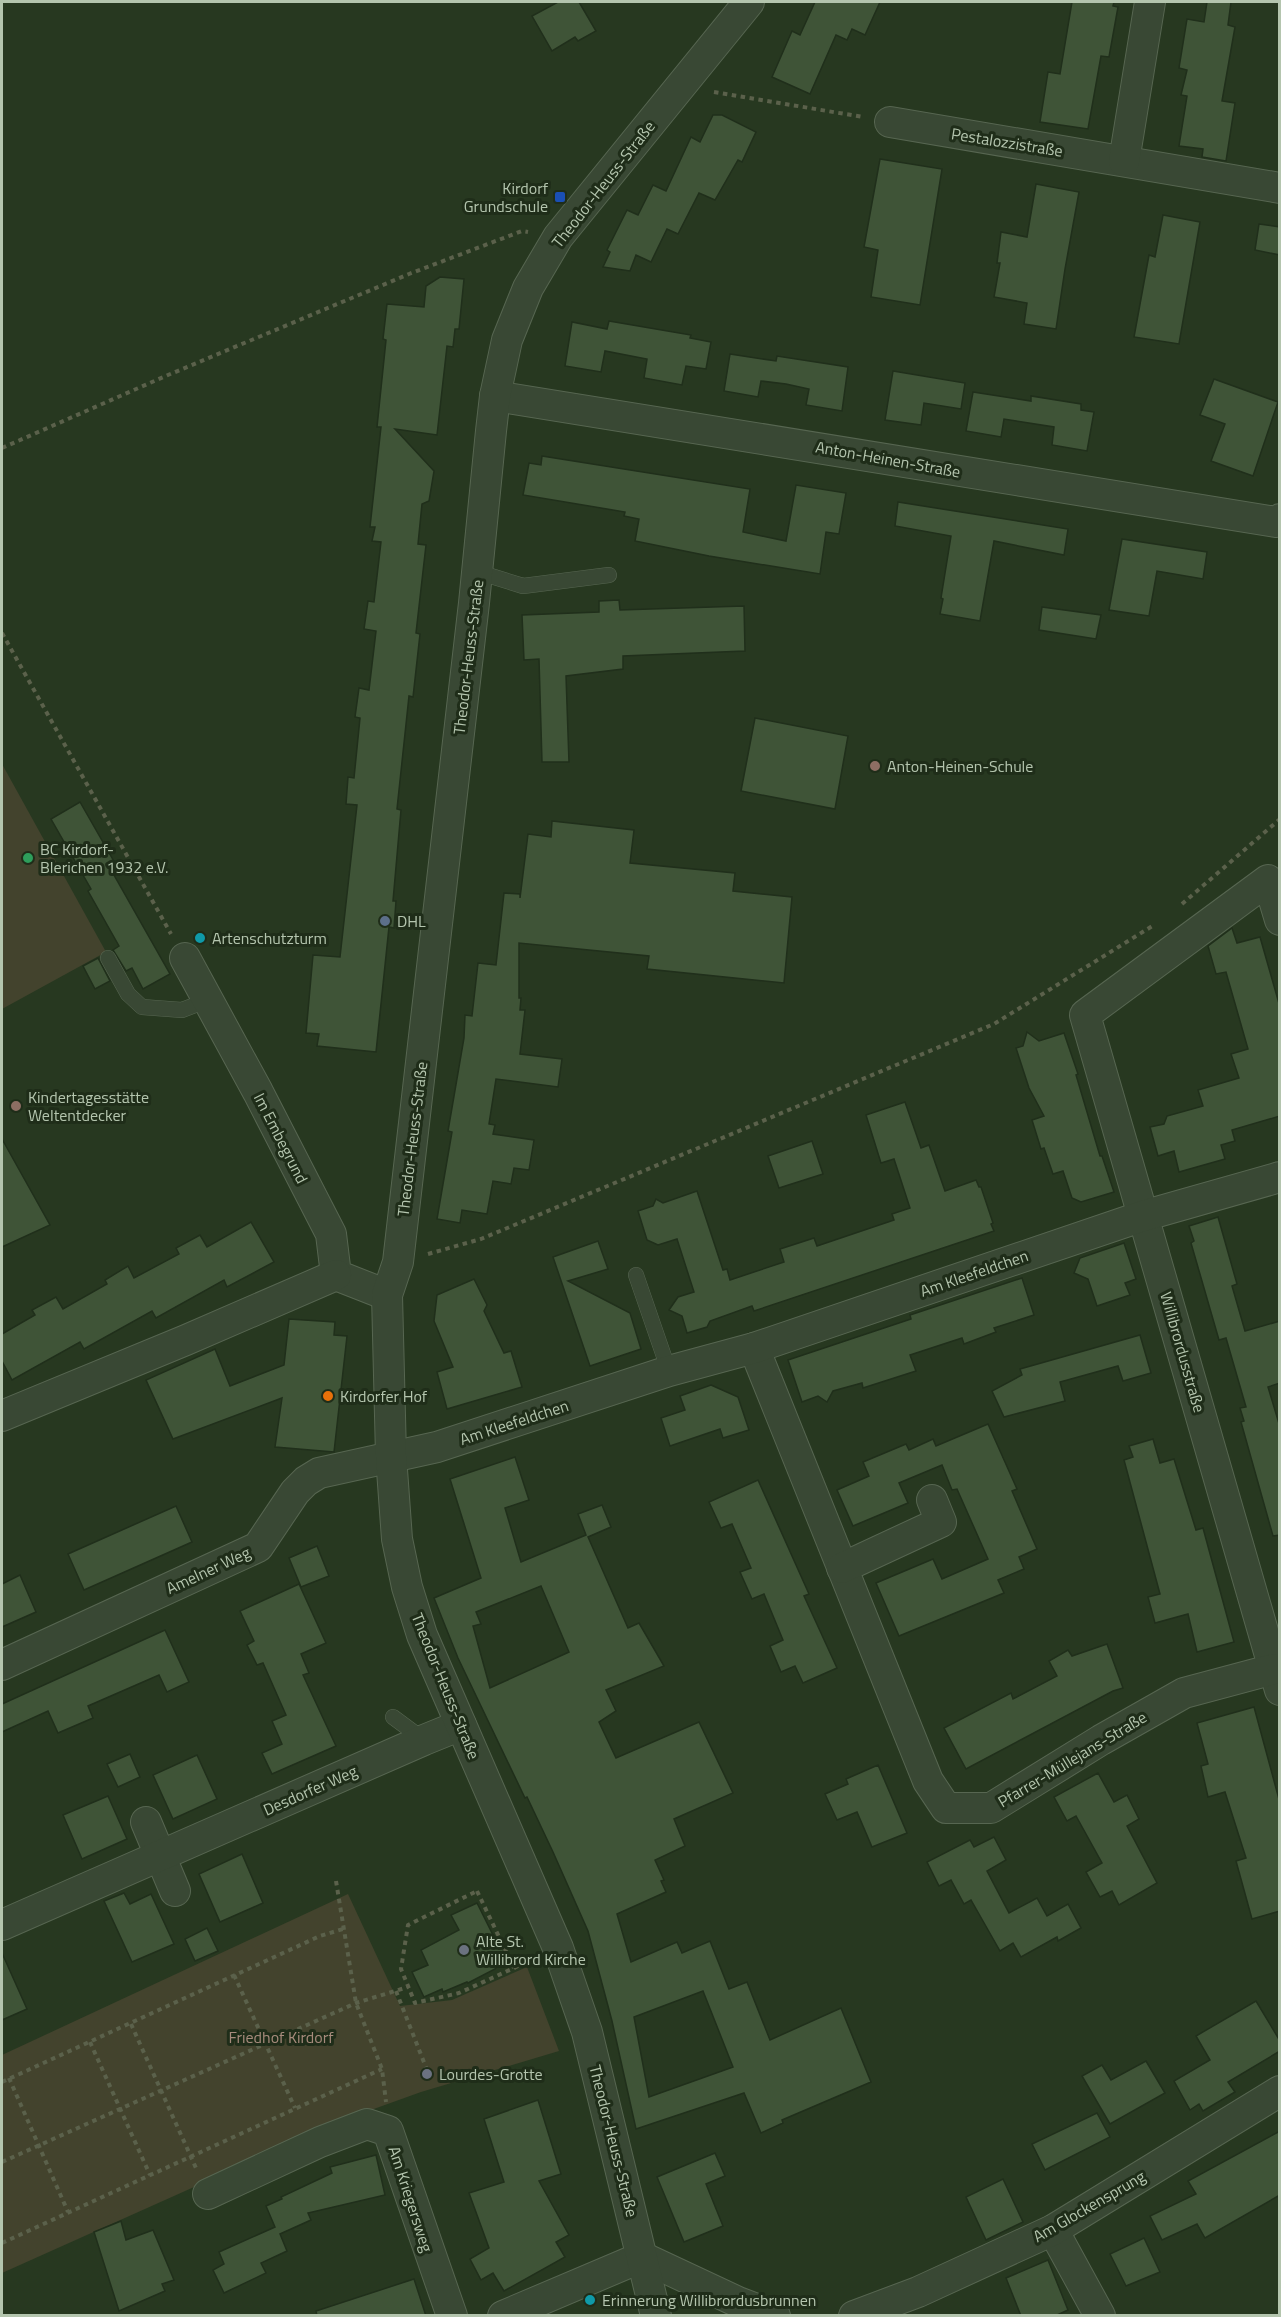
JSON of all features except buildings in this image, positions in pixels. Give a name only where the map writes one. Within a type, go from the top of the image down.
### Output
[{"type":"street","name":"Theodor-Heuss-Straße","points":[[656,2316],[587,2032],[555,1940],[422,1635],[407,1587],[397,1539],[391,1456],[387,1295],[398,1262],[478,572],[495,396],[507,340],[528,288],[558,237],[749,2]]},
{"type":"street","points":[[1124,161],[1150,2]]},
{"type":"street","name":"Pestalozzistraße","points":[[890,122],[1280,188]]},
{"type":"street","name":"Anton-Heinen-Straße","points":[[495,396],[1115,497],[1276,522],[1280,519]]},
{"type":"street","name":"Willibrordusstraße","points":[[1277,1680],[1085,1015],[1268,880],[1280,920]]},
{"type":"street","name":"Im Embegrund","points":[[185,958],[208,1000],[218,1033],[331,1234],[336,1275]]},
{"type":"street","name":"Am Kleefeldchen","points":[[391,1456],[437,1447],[669,1371],[754,1348],[1143,1216],[1280,1177]]},
{"type":"street","points":[[2,1416],[336,1275],[387,1295]]},
{"type":"street","name":"Pfarrer-Müllejans-Straße","points":[[754,1348],[928,1781],[946,1808],[991,1808],[1101,1740],[1184,1693],[1277,1680]]},
{"type":"street","name":"Amelner Weg","points":[[2,1665],[258,1547],[295,1492],[319,1473],[391,1456]]},
{"type":"street","points":[[842,1568],[941,1522]]},
{"type":"street","name":"Desdorfer Weg","points":[[2,1925],[461,1725]]},
{"type":"street","points":[[146,1822],[175,1891]]},
{"type":"street","name":"Am Glockensprung","points":[[854,2316],[918,2292],[1053,2230],[1280,2091]]},
{"type":"street","name":"Am Kriegersweg","points":[[208,2194],[320,2142],[367,2124],[379,2126],[388,2131],[452,2316]]},
{"type":"street","points":[[1053,2230],[1100,2316]]},
{"type":"street","points":[[503,2316],[642,2257],[738,2302],[776,2316]]},
{"type":"lane","points":[[478,572],[523,586],[609,575]]},
{"type":"lane","points":[[108,958],[128,994],[142,1007],[182,1010],[208,1000]]},
{"type":"lane","points":[[636,1275],[669,1371]]},
{"type":"lane","points":[[393,1717],[424,1740]]},
{"type":"path","points":[[685,79],[702,90],[890,122]]},
{"type":"path","points":[[2,448],[179,370],[409,274],[522,231],[558,237]]},
{"type":"path","points":[[2,633],[185,958]]},
{"type":"path","points":[[1177,909],[1280,819]]},
{"type":"path","points":[[398,1262],[482,1239],[994,1024],[1158,922]]},
{"type":"path","points":[[336,1881],[356,2003],[382,2069],[388,2131]]},
{"type":"path","points":[[477,1891],[514,1968],[459,1993],[415,2003],[408,1987],[400,1969],[408,1925],[477,1891]]},
{"type":"path","points":[[2,2082],[320,1936],[344,1929]]},
{"type":"path","points":[[234,1975],[296,2108]]},
{"type":"path","points":[[2,2162],[356,2003],[408,1987]]},
{"type":"path","points":[[396,1991],[427,2070]]},
{"type":"path","points":[[131,2024],[191,2156]]},
{"type":"path","points":[[90,2042],[150,2175]]},
{"type":"path","points":[[2,2243],[382,2069]]},
{"type":"path","points":[[9,2078],[68,2212]]},
{"type":"green space","name":"BC Kirdorf- Blerichen 1932 e.V.","points":[[2,764],[106,952],[2,1009]]},
{"type":"green space","name":"Friedhof Kirdorf","points":[[348,1894],[400,2006],[452,2000],[527,1967],[559,2051],[421,2092],[346,2119],[2,2273],[2,2055]]},
{"type":"place","name":"Kirdorf Grundschule","points":[[560,197]]},
{"type":"place","name":"Anton-Heinen-Schule","points":[[875,766]]},
{"type":"place","name":"BC Kirdorf- Blerichen 1932 e.V.","points":[[28,858]]},
{"type":"place","name":"DHL","points":[[385,921]]},
{"type":"place","name":"Artenschutzturm","points":[[200,938]]},
{"type":"place","name":"Kindertagesstätte Weltentdecker","points":[[16,1106]]},
{"type":"place","name":"Kirdorfer Hof","points":[[328,1396]]},
{"type":"place","name":"Alte St. Willibrord Kirche","points":[[464,1950]]},
{"type":"place","name":"Lourdes-Grotte","points":[[427,2074]]},
{"type":"place","name":"Erinnerung Willibrordusbrunnen","points":[[590,2300]]}]
